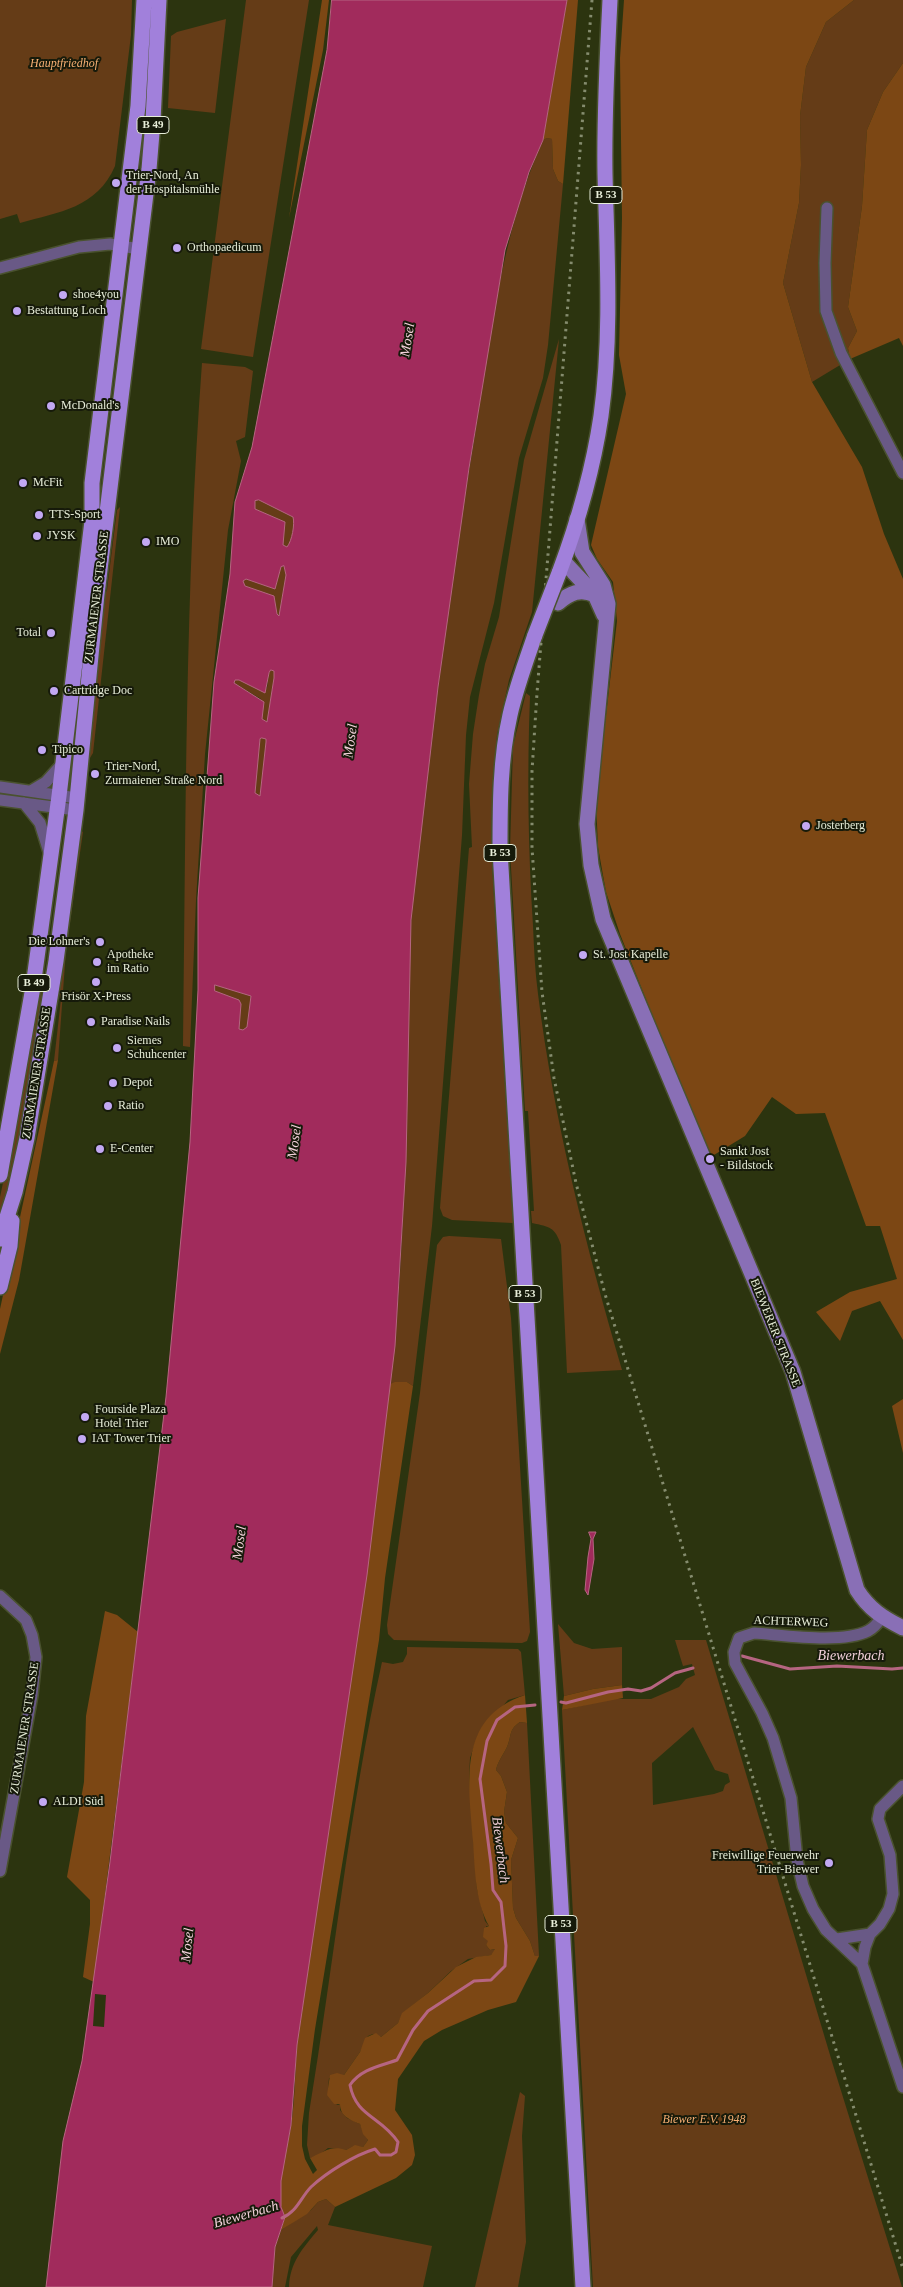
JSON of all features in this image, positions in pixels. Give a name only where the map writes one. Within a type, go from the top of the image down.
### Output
[{"type":"main road","name":"ZURMAIENER STRASSE","points":[[14,1107],[33,987],[58,802],[92,521],[92,483],[138,106],[144,0]]},
{"type":"main road","name":"ZURMAIENER STRASSE","points":[[15,1192],[27,1138],[56,962],[76,804],[84,704],[146,190],[153,120],[159,0]]},
{"type":"main road","name":"B 53","points":[[583,2287],[500,850],[500,797],[505,741],[519,682],[562,567],[577,519],[592,466],[604,390],[608,296],[605,172],[606,76],[610,0]]},
{"type":"main road","points":[[127,188],[146,190]]},
{"type":"main road","points":[[0,1147],[14,1107]]},
{"type":"main road","points":[[0,1176],[14,1107]]},
{"type":"main road","points":[[0,1239],[15,1192]]},
{"type":"main road","points":[[0,1287],[10,1246],[15,1192]]},
{"type":"street","points":[[827,208],[826,311],[840,353],[903,474]]},
{"type":"street","points":[[0,268],[79,248],[110,244],[139,249]]},
{"type":"street","name":"BIEWERER STRASSE","points":[[577,519],[582,552],[600,579],[606,594],[608,610],[587,824],[591,865],[603,919],[793,1372],[857,1590],[867,1604],[882,1617],[903,1628]]},
{"type":"street","points":[[591,566],[577,561],[562,567],[595,595],[603,608],[606,623]]},
{"type":"street","points":[[558,603],[576,592],[587,592],[595,595]]},
{"type":"street","points":[[31,791],[46,782],[63,762]]},
{"type":"street","points":[[0,787],[31,791],[58,802]]},
{"type":"street","points":[[0,800],[24,803],[58,802],[76,804]]},
{"type":"street","points":[[24,803],[44,832],[50,859]]},
{"type":"street","name":"ZURMAIENER STRASSE","points":[[0,1596],[26,1620],[32,1635],[36,1657],[32,1695],[0,1872]]},
{"type":"street","name":"ACHTERWEG","points":[[837,1939],[826,1930],[813,1909],[803,1886],[797,1860],[791,1798],[780,1761],[762,1713],[734,1663],[734,1652],[740,1638],[754,1632],[829,1638],[854,1635],[868,1630],[882,1617]]},
{"type":"street","points":[[862,1964],[870,1934],[880,1924],[889,1909],[893,1894],[890,1855],[878,1819],[880,1809],[903,1786]]},
{"type":"street","points":[[837,1939],[870,1934]]},
{"type":"street","points":[[837,1939],[862,1964],[903,2087]]},
{"type":"green space","name":"Hauptfriedhof","points":[[0,0],[132,0],[131,35],[115,166],[98,191],[87,200],[62,211],[20,223],[17,214],[0,219]]},
{"type":"green space","points":[[246,0],[309,0],[253,357],[201,349]]},
{"type":"green space","points":[[854,0],[903,0],[903,63],[883,92],[867,130],[862,206],[848,307],[857,331],[848,348],[850,359],[812,382],[783,283],[799,203],[801,165],[800,116],[806,67],[826,22]]},
{"type":"green space","points":[[226,19],[215,113],[168,108],[171,36],[177,32]]},
{"type":"green space","points":[[547,138],[552,139],[553,169],[558,181],[563,184],[548,345],[543,378],[519,458],[494,603],[470,697],[466,735],[462,835],[432,1226],[413,1386],[407,1382],[390,1384],[396,1327],[403,1212],[412,905],[437,694],[460,525],[499,288],[517,213],[543,140]]},
{"type":"green space","points":[[559,339],[532,612],[509,680],[497,735],[493,781],[491,846],[513,1223],[452,1220],[443,1216],[440,1208],[469,848],[472,847],[469,784],[473,734],[485,664],[499,617],[524,460]]},
{"type":"green space","points":[[202,363],[245,367],[253,371],[245,437],[236,441],[241,461],[228,530],[205,754],[196,900],[190,1047],[183,1046],[187,704],[192,534]]},
{"type":"green space","points":[[259,500],[293,517],[293,532],[288,547],[283,545],[285,522],[255,509],[255,501]]},
{"type":"green space","points":[[120,507],[93,753],[88,761],[101,604],[107,590],[117,510]]},
{"type":"green space","points":[[284,566],[286,575],[279,616],[274,596],[245,586],[243,581],[246,579],[275,589],[281,567]]},
{"type":"green space","points":[[271,670],[274,671],[274,678],[267,722],[262,719],[261,699],[234,683],[235,680],[239,680],[261,691],[267,688]]},
{"type":"green space","points":[[526,693],[530,696],[528,811],[537,986],[553,1089],[572,1184],[622,1370],[567,1373],[561,1245],[554,1231],[532,1223],[531,1211],[534,1211],[528,1111],[525,1111],[510,850],[513,746]]},
{"type":"green space","points":[[262,737],[266,739],[266,742],[262,793],[260,796],[257,796],[255,793],[260,739]]},
{"type":"green space","points":[[59,826],[63,827],[42,985],[41,1023],[21,1142],[0,1222],[0,1197],[25,1080]]},
{"type":"green space","points":[[78,829],[83,832],[66,950],[58,1060],[54,1061],[61,999],[58,982]]},
{"type":"green space","points":[[215,985],[251,996],[247,1027],[243,1030],[239,1029],[241,1004],[239,1000],[215,991]]},
{"type":"green space","points":[[443,1237],[501,1239],[511,1318],[530,1632],[527,1641],[522,1643],[394,1640],[388,1634],[387,1625],[420,1393],[437,1245]]},
{"type":"green space","points":[[558,1624],[574,1643],[592,1649],[622,1647],[622,1685],[564,1696]]},
{"type":"green space","name":"Biewer E.V. 1948","points":[[675,1640],[706,1640],[833,2065],[902,2287],[593,2287],[562,1710],[612,1699],[651,1699],[679,1687],[686,1679],[695,1675],[692,1664],[683,1666]],"holes":[[[693,1727],[715,1770],[728,1774],[730,1782],[725,1785],[723,1791],[653,1805],[652,1763]]]},
{"type":"green space","points":[[407,1647],[518,1649],[521,1652],[525,1695],[508,1700],[478,1735],[470,1758],[469,1778],[477,1889],[485,1921],[489,1926],[486,1926],[489,1941],[486,1945],[490,1950],[496,1949],[491,1955],[468,1959],[451,1971],[403,2013],[398,2023],[381,2037],[373,2034],[368,2036],[360,2052],[344,2075],[329,2078],[330,2097],[334,2103],[340,2104],[340,2110],[347,2118],[360,2124],[368,2140],[363,2147],[354,2146],[346,2150],[328,2148],[319,2155],[310,2158],[307,2145],[309,2113],[351,1831],[370,1718],[382,1662],[393,1664],[403,1662],[407,1654]]},
{"type":"green space","points":[[520,1722],[527,1723],[539,1956],[535,1956],[530,1941],[516,1918],[513,1908],[511,1860],[518,1838],[506,1823],[504,1812],[507,1792],[501,1776],[496,1770],[512,1731]]},
{"type":"green space","points":[[520,2092],[525,2096],[522,2136],[526,2242],[518,2287],[475,2287]]},
{"type":"green space","points":[[326,2199],[335,2207],[328,2225],[432,2246],[423,2287],[289,2287],[295,2263],[302,2249],[318,2230],[317,2226],[291,2257],[285,2287],[272,2287],[275,2247],[281,2230],[311,2210],[318,2202]]},
{"type":"shaded area","points":[[322,0],[329,0],[323,50],[289,218]]},
{"type":"shaded area","points":[[567,0],[578,0],[563,184],[558,181],[553,169],[552,139],[547,138],[543,140]]},
{"type":"shaded area","points":[[624,0],[854,0],[826,22],[806,67],[800,116],[801,165],[799,203],[783,283],[812,382],[862,467],[884,534],[903,579],[903,1340],[880,1301],[852,1311],[840,1341],[816,1312],[850,1292],[897,1279],[880,1226],[866,1226],[825,1113],[796,1114],[772,1097],[745,1136],[709,1158],[620,934],[606,892],[598,847],[596,801],[617,621],[613,582],[597,559],[591,545],[626,394],[619,355],[622,218],[620,58]]},
{"type":"shaded area","points":[[903,63],[903,346],[899,338],[850,359],[848,348],[857,331],[848,307],[862,206],[867,130],[883,92]]},
{"type":"shaded area","points":[[58,1060],[19,1280],[0,1354],[0,1309],[54,1061]]},
{"type":"shaded area","points":[[407,1382],[413,1386],[385,1578],[379,1640],[315,2029],[302,2126],[302,2146],[305,2159],[313,2174],[317,2170],[310,2158],[336,2148],[346,2150],[355,2145],[363,2147],[368,2140],[363,2134],[360,2124],[346,2117],[340,2108],[340,2104],[334,2104],[327,2095],[330,2075],[337,2073],[344,2075],[360,2052],[365,2038],[376,2033],[381,2037],[398,2023],[402,2013],[428,1993],[456,1967],[476,1957],[491,1955],[495,1949],[490,1950],[486,1945],[488,1941],[483,1937],[484,1928],[489,1926],[484,1916],[476,1885],[470,1797],[472,1755],[477,1736],[487,1719],[503,1705],[525,1695],[527,1723],[520,1722],[514,1728],[496,1770],[501,1776],[507,1792],[504,1812],[506,1823],[518,1838],[511,1860],[513,1908],[516,1918],[530,1941],[535,1956],[539,1956],[516,2002],[488,2010],[442,2030],[424,2041],[398,2079],[395,2110],[412,2135],[415,2155],[412,2165],[396,2178],[335,2207],[326,2199],[318,2202],[307,2214],[281,2230],[285,2217],[281,2206],[280,2184],[292,2116],[297,2045],[390,1384]]},
{"type":"shaded area","points":[[903,1399],[903,1453],[892,1406]]},
{"type":"shaded area","points":[[105,1611],[117,1615],[138,1632],[94,1982],[83,1977],[90,1924],[90,1900],[67,1877],[84,1782],[86,1716]]},
{"type":"shaded area","points":[[622,1685],[623,1698],[562,1710],[564,1696]]},
{"type":"water","name":"Mosel","points":[[332,0],[567,0],[543,140],[529,172],[505,250],[469,468],[438,687],[411,920],[406,1162],[395,1346],[367,1575],[297,2045],[291,2125],[281,2181],[281,2207],[285,2217],[275,2247],[272,2287],[46,2287],[63,2141],[82,2061],[110,1862],[166,1397],[190,1142],[198,990],[198,898],[214,682],[230,574],[235,502],[252,447],[327,50]],"holes":[[[259,500],[293,517],[293,532],[287,547],[283,545],[285,522],[255,509],[255,501]],[[284,566],[286,575],[279,616],[274,596],[245,586],[243,581],[246,579],[275,589],[281,567]],[[271,670],[274,671],[267,722],[262,719],[264,702],[234,683],[235,680],[239,680],[265,693]],[[262,738],[266,739],[266,742],[260,796],[255,793],[260,739]],[[215,985],[251,996],[247,1027],[243,1030],[239,1029],[241,1004],[239,1000],[215,991]]]},
{"type":"water","points":[[589,1532],[596,1532],[593,1539],[594,1559],[588,1595],[585,1590],[591,1539]]},
{"type":"pier","points":[[95,1994],[106,1995],[104,2027],[93,2026]]},
{"type":"waterway","name":"Biewerbach","points":[[742,1656],[790,1669],[837,1666],[903,1668]]},
{"type":"waterway","name":"Biewerbach","points":[[561,1702],[566,1703],[628,1689],[641,1691],[651,1688],[675,1673],[693,1668]]},
{"type":"waterway","name":"Biewerbach","points":[[282,2218],[295,2208],[311,2187],[359,2155],[375,2149],[380,2155],[391,2155],[396,2152],[398,2142],[391,2133],[363,2110],[353,2096],[350,2085],[365,2072],[397,2060],[413,2030],[428,2011],[474,1981],[491,1980],[505,1966],[506,1946],[501,1902],[493,1890],[480,1779],[487,1741],[497,1720],[515,1707],[535,1705]]},
{"type":"railway","points":[[592,0],[532,771],[532,848],[542,992],[554,1078],[576,1183],[605,1294],[903,2269]]},
{"type":"place","name":"Trier-Nord, An der Hospitalsmühle","points":[[116,183]]},
{"type":"place","name":"Orthopaedicum","points":[[177,248]]},
{"type":"place","name":"shoe4you","points":[[63,295]]},
{"type":"place","name":"Bestattung Loch","points":[[17,311]]},
{"type":"place","name":"McDonald's","points":[[51,406]]},
{"type":"place","name":"McFit","points":[[23,483]]},
{"type":"place","name":"TTS-Sport","points":[[39,515]]},
{"type":"place","name":"JYSK","points":[[37,536]]},
{"type":"place","name":"IMO","points":[[146,542]]},
{"type":"place","name":"Total","points":[[51,633]]},
{"type":"place","name":"Cartridge Doc","points":[[54,691]]},
{"type":"place","name":"Tipico","points":[[42,750]]},
{"type":"place","name":"Trier-Nord, Zurmaiener Straße Nord","points":[[95,774]]},
{"type":"place","name":"Josterberg","points":[[806,826]]},
{"type":"place","name":"Die Lohner's","points":[[100,942]]},
{"type":"place","name":"St. Jost Kapelle","points":[[583,955]]},
{"type":"place","name":"Apotheke im Ratio","points":[[97,962]]},
{"type":"place","name":"Frisör X-Press","points":[[96,982]]},
{"type":"place","name":"Paradise Nails","points":[[91,1022]]},
{"type":"place","name":"Siemes Schuhcenter","points":[[117,1048]]},
{"type":"place","name":"Depot","points":[[113,1083]]},
{"type":"place","name":"Ratio","points":[[108,1106]]},
{"type":"place","name":"E-Center","points":[[100,1149]]},
{"type":"place","name":"Sankt Jost - Bildstock","points":[[710,1159]]},
{"type":"place","name":"Fourside Plaza Hotel Trier","points":[[85,1417]]},
{"type":"place","name":"IAT Tower Trier","points":[[82,1439]]},
{"type":"place","name":"ALDI Süd","points":[[43,1802]]},
{"type":"place","name":"Freiwillige Feuerwehr Trier-Biewer","points":[[829,1863]]}]
